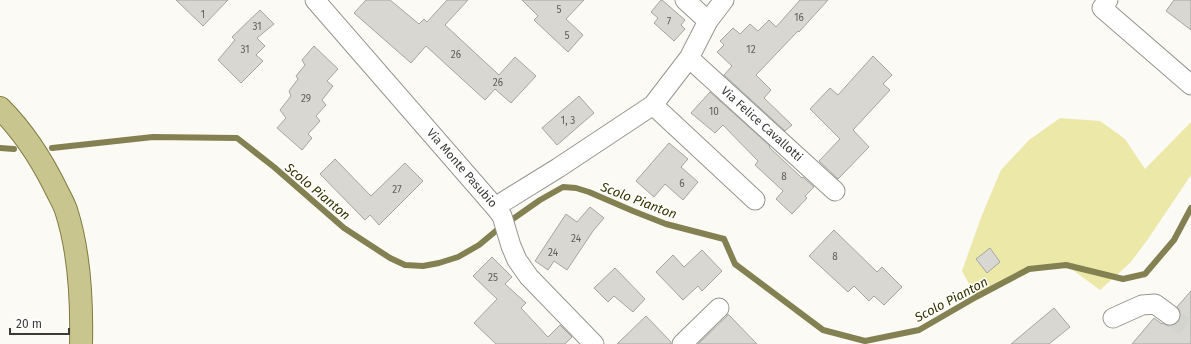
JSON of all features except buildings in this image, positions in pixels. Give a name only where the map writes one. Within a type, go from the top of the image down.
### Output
[{"type":"main road","points":[[0,108],[10,118],[34,149],[51,178],[66,210],[73,237],[77,262],[80,289],[81,344]]},
{"type":"street","name":"Via Monte Pasubio","points":[[316,0],[499,212],[517,260],[529,277],[594,344]]},
{"type":"street","points":[[685,0],[708,21]]},
{"type":"street","points":[[499,212],[558,168],[653,105],[689,58],[708,21],[724,0]]},
{"type":"street","points":[[1108,0],[1102,8],[1191,85]]},
{"type":"street","name":"Via Felice Cavallotti","points":[[689,58],[835,191]]},
{"type":"street","points":[[653,105],[755,200]]},
{"type":"street","points":[[1113,318],[1142,305],[1155,304],[1170,315]]},
{"type":"street","points":[[682,344],[719,308]]},
{"type":"shaded area","points":[[1060,118],[1100,121],[1125,139],[1145,169],[1191,122],[1191,175],[1130,263],[1100,290],[1066,265],[1029,269],[976,297],[962,271],[982,215],[1001,170],[1029,140]]},
{"type":"waterway","name":"Scolo Pianton","points":[[52,148],[153,137],[237,138],[274,167],[344,228],[390,258],[405,265],[423,266],[458,257],[479,245],[497,230],[540,200],[563,187],[576,188],[666,224],[724,239],[735,264],[823,330],[865,341],[919,330],[976,297],[1029,269],[1066,265],[1123,279],[1145,274],[1174,240],[1191,208]]},
{"type":"waterway","name":"Scolo Pianton","points":[[0,148],[14,149]]},
{"type":"tunnel","points":[[1170,315],[1191,332]]}]
